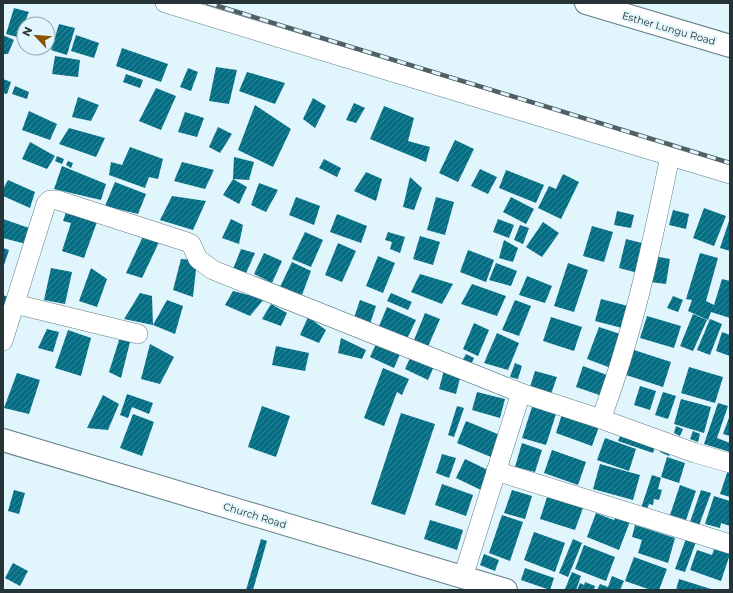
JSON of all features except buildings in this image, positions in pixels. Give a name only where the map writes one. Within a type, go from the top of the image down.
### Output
[{"type":"street","points":[[165,3],[730,174]]},
{"type":"street","name":"Esther Lungu Road","points":[[586,3],[730,46]]},
{"type":"street","points":[[601,419],[617,376],[652,247],[670,156]]},
{"type":"street","points":[[3,341],[46,204],[50,200],[57,200],[187,242],[193,248],[198,258],[212,270],[521,393],[730,464]]},
{"type":"street","points":[[15,304],[138,334]]},
{"type":"street","points":[[463,577],[521,393]]},
{"type":"street","name":"Church Road","points":[[3,440],[506,590]]},
{"type":"street","points":[[496,471],[730,544]]},
{"type":"railway","points":[[208,3],[730,163]]}]
